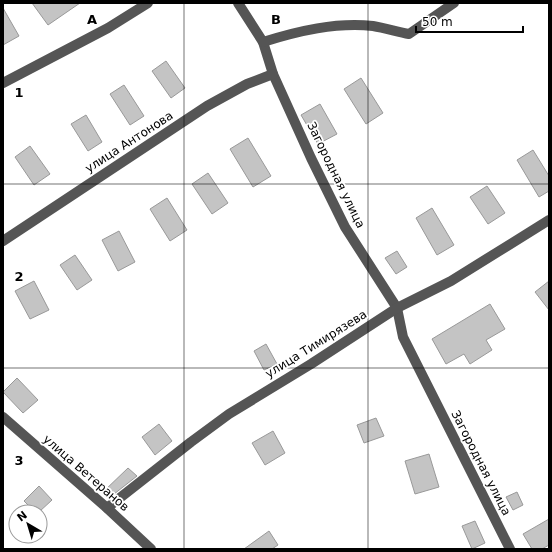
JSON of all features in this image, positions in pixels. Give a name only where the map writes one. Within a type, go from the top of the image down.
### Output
[{"type":"street","points":[[3,83],[108,28],[148,3]]},
{"type":"street","name":"Загородная улица","points":[[238,3],[263,42],[273,74],[345,227],[397,308],[403,337],[510,549]]},
{"type":"street","points":[[263,42],[294,32],[341,26],[373,26],[409,34],[454,3]]},
{"type":"street","name":"улица Антонова","points":[[3,241],[207,106],[247,84],[273,74]]},
{"type":"street","name":"улица Тимирязева","points":[[107,508],[229,414],[324,356],[397,308],[451,281],[549,220]]},
{"type":"street","name":"улица Ветеранов","points":[[3,417],[107,508],[151,549]]},
{"type":"building","points":[[32,3],[80,3],[48,25]]},
{"type":"building","points":[[3,8],[19,36],[3,45]]},
{"type":"building","points":[[166,61],[185,88],[171,98],[152,71]]},
{"type":"building","points":[[361,78],[383,113],[366,124],[344,89]]},
{"type":"building","points":[[124,85],[144,116],[130,125],[110,94]]},
{"type":"building","points":[[320,104],[337,134],[318,144],[301,115]]},
{"type":"building","points":[[86,115],[102,142],[88,151],[71,124]]},
{"type":"building","points":[[248,138],[271,176],[253,187],[230,149]]},
{"type":"building","points":[[30,146],[50,174],[34,185],[15,157]]},
{"type":"building","points":[[533,150],[549,176],[549,191],[539,197],[517,160]]},
{"type":"building","points":[[208,173],[228,203],[212,214],[192,184]]},
{"type":"building","points":[[487,186],[505,213],[488,224],[470,197]]},
{"type":"building","points":[[167,198],[187,230],[170,241],[150,209]]},
{"type":"building","points":[[432,208],[454,245],[437,255],[416,218]]},
{"type":"building","points":[[119,231],[135,262],[118,271],[102,240]]},
{"type":"building","points":[[397,251],[407,267],[396,274],[385,258]]},
{"type":"building","points":[[75,255],[92,280],[77,290],[60,265]]},
{"type":"building","points":[[34,281],[49,310],[30,319],[15,291]]},
{"type":"building","points":[[549,281],[549,310],[535,292]]},
{"type":"building","points":[[490,304],[505,329],[486,340],[492,350],[470,364],[464,354],[446,364],[432,339]]},
{"type":"building","points":[[266,344],[277,364],[264,370],[254,351]]},
{"type":"building","points":[[17,378],[38,400],[23,413],[3,392]]},
{"type":"building","points":[[376,418],[384,436],[364,443],[357,425]]},
{"type":"building","points":[[159,424],[172,441],[155,455],[142,437]]},
{"type":"building","points":[[273,431],[285,453],[265,465],[252,443]]},
{"type":"building","points":[[429,454],[439,487],[415,494],[405,461]]},
{"type":"building","points":[[128,468],[137,476],[109,498],[103,492]]},
{"type":"building","points":[[39,486],[52,500],[48,504],[27,504],[24,501]]},
{"type":"building","points":[[517,492],[523,505],[513,510],[506,497]]},
{"type":"building","points":[[549,519],[549,545],[542,549],[532,549],[523,534]]},
{"type":"building","points":[[475,521],[485,543],[472,549],[462,526]]},
{"type":"building","points":[[269,531],[278,545],[272,549],[244,549]]}]
